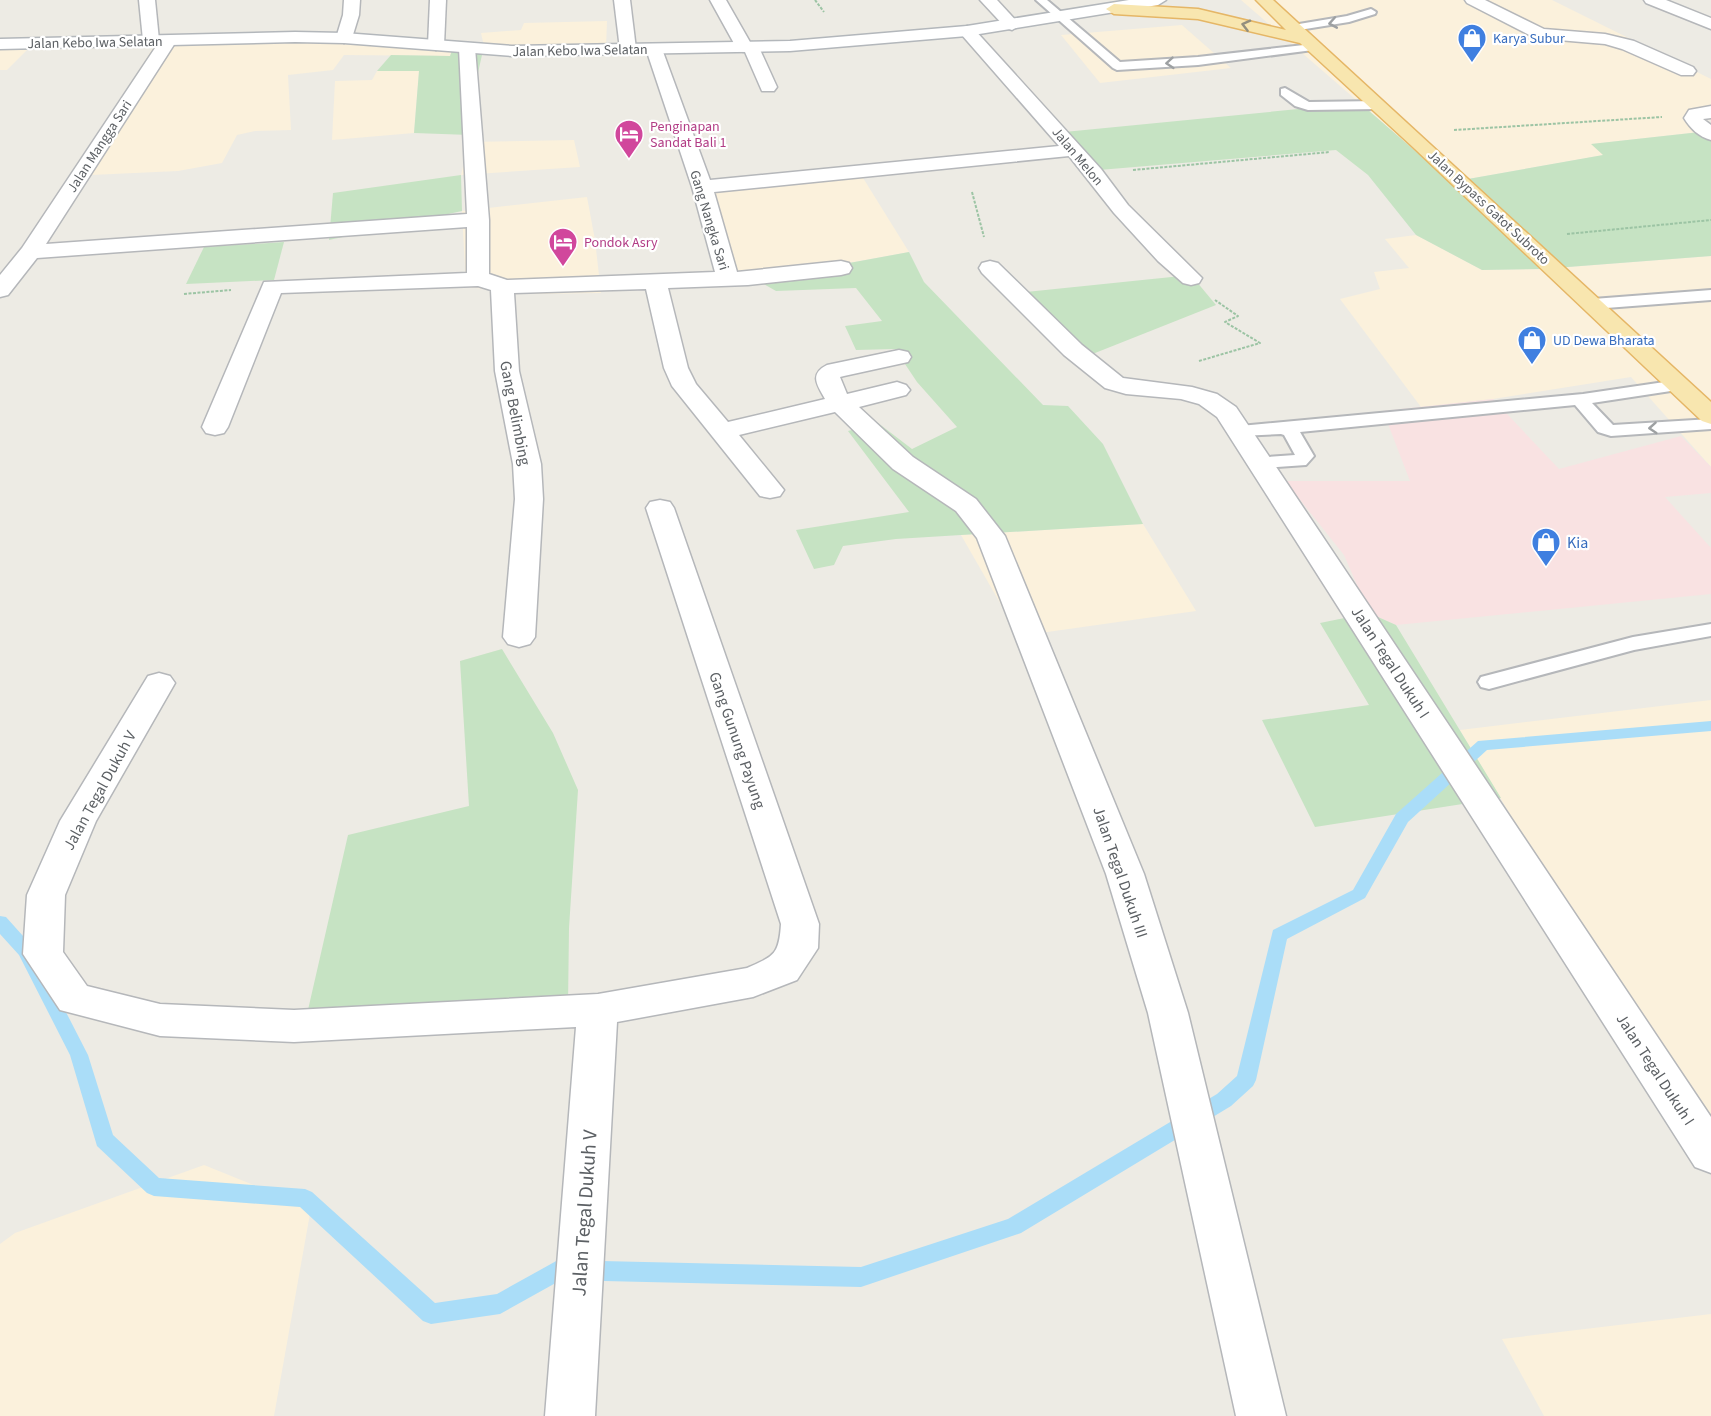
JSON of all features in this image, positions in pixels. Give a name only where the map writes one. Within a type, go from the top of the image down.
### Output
[{"type":"main road","name":"Jalan Bypass Gatot Subroto","points":[[1264,0],[1711,416]]},
{"type":"main road","points":[[1114,9],[1198,14],[1303,38]]},
{"type":"street","points":[[147,0],[160,40]]},
{"type":"street","points":[[344,39],[351,15],[352,0]]},
{"type":"street","points":[[436,45],[438,0]]},
{"type":"street","points":[[622,0],[628,49]]},
{"type":"street","points":[[718,0],[768,87]]},
{"type":"street","points":[[988,0],[1012,25]]},
{"type":"street","name":"Jalan Kebo Iwa Selatan","points":[[0,44],[344,39],[512,51],[747,47],[844,43],[967,31],[1060,18],[1158,0]]},
{"type":"street","points":[[1473,0],[1541,34],[1605,39],[1628,45],[1687,71]]},
{"type":"street","points":[[1652,0],[1711,24]]},
{"type":"street","name":"Jalan Melon","points":[[967,31],[1074,150],[1134,222],[1191,278]]},
{"type":"street","name":"Jalan Mangga Sari","points":[[0,290],[30,252],[160,40]]},
{"type":"street","name":"Gang Belimbing","points":[[467,48],[478,220],[528,475],[529,499],[519,637]]},
{"type":"street","name":"Gang Nangka Sari","points":[[490,283],[656,283],[728,279],[702,187],[654,49]]},
{"type":"street","points":[[1704,113],[1693,118],[1711,134]]},
{"type":"street","points":[[702,187],[963,159],[1074,150]]},
{"type":"street","points":[[30,252],[478,220]]},
{"type":"street","points":[[728,279],[841,268]]},
{"type":"street","name":"Jalan Tegal Dukuh I","points":[[990,268],[1073,350],[1114,382],[1126,386],[1183,392],[1208,399],[1227,412],[1262,462],[1711,1154]]},
{"type":"street","points":[[214,427],[272,287],[490,283]]},
{"type":"street","points":[[656,283],[676,368],[685,386],[770,490]]},
{"type":"street","points":[[840,403],[828,382],[828,374],[898,357]]},
{"type":"street","points":[[722,431],[897,390]]},
{"type":"street","name":"Jalan Tegal Dukuh III","points":[[840,403],[903,463],[966,505],[991,536],[1125,874],[1155,971],[1168,1014],[1261,1416]]},
{"type":"street","name":"Gang Gunung Payung","points":[[598,1010],[753,982],[783,969],[800,948],[800,924],[660,508]]},
{"type":"street","name":"Jalan Tegal Dukuh V","points":[[159,683],[78,821],[46,895],[43,954],[74,999],[160,1020],[294,1026],[598,1010],[570,1416]]},
{"type":"lane","points":[[1041,1],[1117,66],[1198,61],[1249,53],[1303,38],[1371,12]]},
{"type":"lane","points":[[1285,92],[1299,103],[1308,106],[1379,105]]},
{"type":"lane","points":[[1593,304],[1711,295]]},
{"type":"lane","points":[[1240,431],[1583,399],[1678,385]]},
{"type":"lane","points":[[1583,399],[1583,404],[1604,428],[1611,431],[1711,424]]},
{"type":"lane","points":[[1262,462],[1300,461],[1305,456],[1291,432],[1284,428]]},
{"type":"lane","points":[[1489,682],[1633,644],[1711,630]]},
{"type":"path","points":[[1408,133],[1704,113]]},
{"type":"path","points":[[1094,173],[1330,152]]},
{"type":"path","points":[[963,159],[985,239],[975,251],[990,268]]},
{"type":"path","points":[[1567,234],[1711,220]]},
{"type":"path","points":[[1183,392],[1198,386],[1200,381],[1198,376],[1182,366],[1260,343],[1225,322],[1238,316],[1214,300],[1191,278]]},
{"type":"path","points":[[184,294],[272,287]]},
{"type":"shaded area","points":[[1241,0],[1552,0],[1711,79],[1711,115],[1683,120],[1700,132],[1592,144],[1604,155],[1451,182]]},
{"type":"shaded area","points":[[607,21],[606,48],[484,46],[481,33],[521,30],[524,23]]},
{"type":"shaded area","points":[[1182,25],[1231,68],[1100,83],[1061,35]]},
{"type":"shaded area","points":[[231,38],[454,45],[450,56],[344,55],[333,70],[288,75],[291,130],[255,131],[237,135],[222,163],[178,171],[91,175],[97,152],[136,75],[157,41]]},
{"type":"shaded area","points":[[33,44],[7,70],[0,70],[0,45]]},
{"type":"shaded area","points":[[377,71],[419,71],[414,133],[332,140],[335,81],[372,80]]},
{"type":"shaded area","points":[[574,140],[580,167],[461,175],[469,142]]},
{"type":"shaded area","points":[[855,165],[909,252],[723,286],[695,183]]},
{"type":"shaded area","points":[[587,197],[601,293],[533,294],[466,287],[462,211]]},
{"type":"shaded area","points":[[1416,235],[1482,270],[1542,269],[1711,256],[1711,467],[1631,377],[1493,399],[1421,407],[1340,299],[1380,289],[1374,272],[1409,268],[1385,239]]},
{"type":"shaded area","points":[[1493,399],[1559,469],[1681,436],[1711,467],[1711,493],[1665,497],[1711,548],[1711,594],[1396,625],[1369,613],[1344,555],[1285,481],[1410,481],[1383,411]]},
{"type":"shaded area","points":[[1143,524],[1196,611],[1019,636],[961,535]]},
{"type":"shaded area","points":[[1711,700],[1711,1153],[1460,730]]},
{"type":"shaded area","points":[[204,1165],[311,1208],[274,1416],[0,1416],[0,1244],[15,1233]]},
{"type":"shaded area","points":[[1711,1314],[1711,1416],[1544,1416],[1502,1339]]},
{"type":"green space","points":[[454,45],[484,46],[475,86],[470,135],[414,133],[419,71],[377,71],[391,55],[450,56]]},
{"type":"green space","points":[[1360,103],[1451,182],[1603,155],[1591,144],[1700,132],[1711,139],[1711,256],[1542,269],[1482,270],[1416,235],[1368,175],[1336,150],[1099,170],[1054,133]]},
{"type":"green space","points":[[461,175],[462,211],[329,240],[333,193]]},
{"type":"green space","points":[[284,242],[274,280],[186,284],[204,247]]},
{"type":"green space","points":[[909,252],[924,282],[1043,405],[1068,406],[1103,444],[1143,524],[896,539],[843,546],[834,565],[814,569],[796,530],[909,512],[848,431],[878,423],[912,449],[957,427],[917,382],[895,349],[856,350],[845,326],[882,321],[856,288],[776,291],[757,280]]},
{"type":"green space","points":[[1191,275],[1216,305],[1090,355],[1026,292]]},
{"type":"green space","points":[[1369,613],[1396,625],[1501,798],[1315,827],[1262,720],[1369,705],[1320,623]]},
{"type":"green space","points":[[502,649],[553,733],[578,790],[569,928],[568,1005],[305,1023],[348,835],[469,806],[460,661]]},
{"type":"waterway","points":[[0,922],[26,951],[79,1055],[104,1140],[154,1187],[305,1198],[431,1314],[500,1304],[558,1270],[861,1277],[1014,1226],[1224,1100],[1246,1080],[1279,935],[1359,894],[1402,818],[1483,745],[1711,726]]},
{"type":"place","name":"Karya Subur","points":[[1472,64]]},
{"type":"place","name":"Penginapan Sandat Bali 1","points":[[629,160]]},
{"type":"place","name":"Pondok Asry","points":[[563,268]]},
{"type":"place","name":"UD Dewa Bharata","points":[[1532,366]]},
{"type":"place","name":"Kia","points":[[1546,568]]}]
